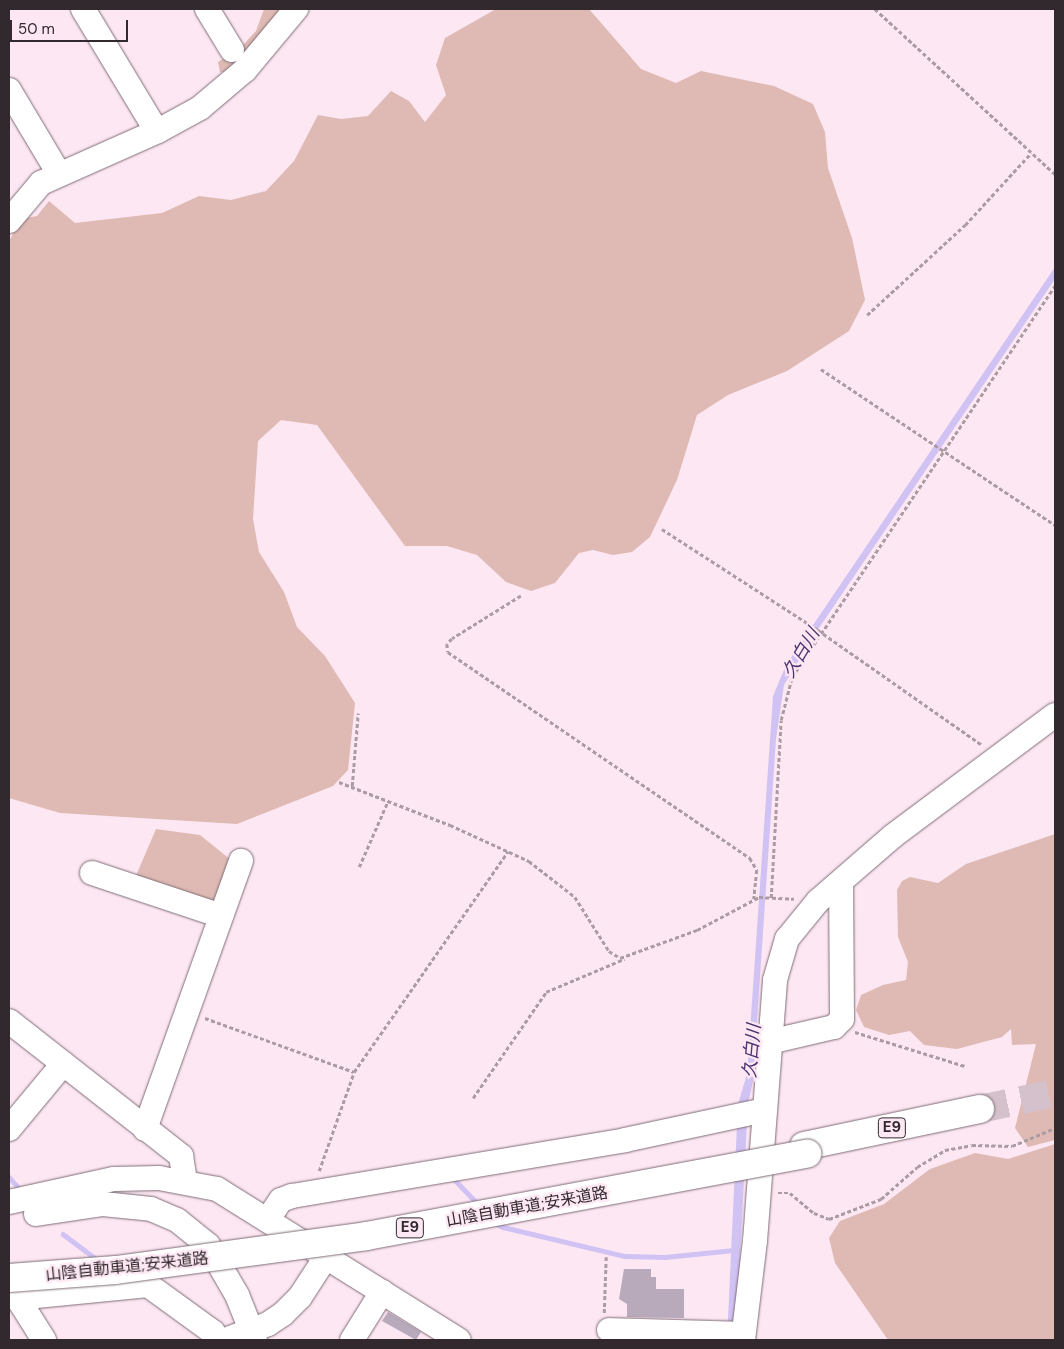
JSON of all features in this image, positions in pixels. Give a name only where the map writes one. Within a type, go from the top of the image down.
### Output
[{"type":"highway","name":"山陰自動車道;安来道路","points":[[11,1287],[116,1270],[368,1236],[981,1114]]},
{"type":"highway","name":"山陰自動車道;安来道路","points":[[9,1269],[115,1261],[311,1236],[805,1150]]},
{"type":"street","points":[[83,9],[153,125]]},
{"type":"street","points":[[207,9],[232,50]]},
{"type":"street","points":[[9,220],[31,190],[59,174],[158,131],[200,108],[245,70],[296,9]]},
{"type":"street","points":[[9,90],[59,174]]},
{"type":"street","points":[[606,1326],[737,1335],[755,1241],[775,980],[787,938],[818,901],[893,836],[1055,715]]},
{"type":"street","points":[[145,1129],[240,861]]},
{"type":"street","points":[[92,873],[221,916]]},
{"type":"street","points":[[769,1042],[834,1027],[842,1019],[841,883]]},
{"type":"street","points":[[9,1021],[181,1156],[184,1180]]},
{"type":"street","points":[[9,1130],[63,1064]]},
{"type":"street","points":[[268,1219],[281,1200],[316,1192],[626,1140],[765,1110]]},
{"type":"street","points":[[9,1202],[114,1179],[184,1180],[217,1189],[268,1219],[459,1340]]},
{"type":"street","points":[[9,1218],[103,1204],[151,1209],[177,1220],[208,1245],[238,1295],[253,1336]]},
{"type":"street","points":[[225,1340],[253,1336],[283,1314],[300,1298],[326,1257]]},
{"type":"street","points":[[11,1287],[148,1285],[205,1327],[216,1340]]},
{"type":"street","points":[[11,1287],[44,1340]]},
{"type":"street","points":[[352,1340],[382,1292]]},
{"type":"path","points":[[875,9],[1055,174]]},
{"type":"path","points":[[867,315],[965,225],[1031,152]]},
{"type":"path","points":[[473,1098],[546,992],[697,930],[754,899],[769,898],[783,705],[792,677],[819,631],[945,451],[1055,286]]},
{"type":"path","points":[[821,369],[1055,525]]},
{"type":"path","points":[[662,529],[819,631],[980,743],[996,759]]},
{"type":"path","points":[[521,596],[452,639],[447,644],[448,652],[750,858],[757,870],[754,899]]},
{"type":"path","points":[[352,787],[358,713]]},
{"type":"path","points":[[339,782],[508,850],[568,890],[580,903],[609,951],[616,957],[626,958]]},
{"type":"path","points":[[359,867],[388,801]]},
{"type":"path","points":[[316,1192],[317,1177],[354,1072],[508,850]]},
{"type":"path","points":[[187,1012],[354,1072]]},
{"type":"path","points":[[842,1019],[855,1032],[965,1066]]},
{"type":"path","points":[[771,1192],[790,1194],[814,1213],[829,1219],[881,1199],[917,1167],[945,1150],[972,1145],[1012,1146],[1055,1128]]},
{"type":"path","points":[[606,1257],[606,1326]]},
{"type":"shaded area","points":[[264,9],[289,9],[229,73],[220,72],[218,62],[242,46],[256,31]]},
{"type":"shaded area","points":[[496,9],[589,9],[641,69],[676,83],[701,71],[774,86],[813,104],[825,132],[828,168],[852,238],[865,300],[849,331],[787,371],[728,395],[697,415],[677,480],[650,537],[632,552],[613,555],[593,550],[579,553],[555,583],[531,591],[506,582],[477,555],[447,546],[405,546],[317,425],[281,420],[258,441],[253,519],[259,552],[284,592],[297,627],[325,656],[355,703],[348,770],[333,786],[237,824],[60,813],[9,798],[9,241],[21,219],[37,216],[49,201],[75,223],[162,213],[199,196],[231,200],[266,191],[294,161],[318,115],[341,119],[368,116],[391,91],[409,101],[425,122],[446,95],[436,65],[445,38]]},
{"type":"shaded area","points":[[156,829],[200,835],[231,860],[217,903],[135,878]]},
{"type":"shaded area","points":[[1055,834],[1055,1140],[1028,1147],[1015,1128],[1036,1044],[1012,1045],[1011,1029],[1002,1037],[957,1049],[924,1045],[910,1031],[889,1035],[864,1027],[856,1010],[861,995],[883,985],[906,980],[908,962],[898,937],[897,890],[902,881],[910,877],[938,883],[966,864]]},
{"type":"shaded area","points":[[1055,1144],[1055,1340],[888,1340],[835,1263],[829,1238],[840,1221],[884,1204],[930,1169],[975,1153],[1008,1159]]},
{"type":"water","name":"久白川","points":[[1055,267],[1055,279],[815,634],[784,685],[776,739],[753,1081],[748,1104],[738,1295],[733,1340],[727,1340],[738,1104],[747,1074],[773,696],[786,665]]},
{"type":"building","points":[[624,1269],[651,1269],[651,1277],[656,1277],[656,1289],[684,1289],[684,1318],[627,1317],[627,1304],[619,1299]]},
{"type":"building","points":[[388,1312],[421,1332],[416,1340],[382,1321]]},
{"type":"waterway","points":[[9,1177],[18,1187]]},
{"type":"waterway","points":[[455,1180],[480,1206]]},
{"type":"waterway","points":[[495,1223],[503,1227],[625,1256],[665,1257],[734,1250]]},
{"type":"waterway","points":[[63,1234],[99,1261]]},
{"type":"tunnel","points":[[980,1109],[1055,1093]]}]
